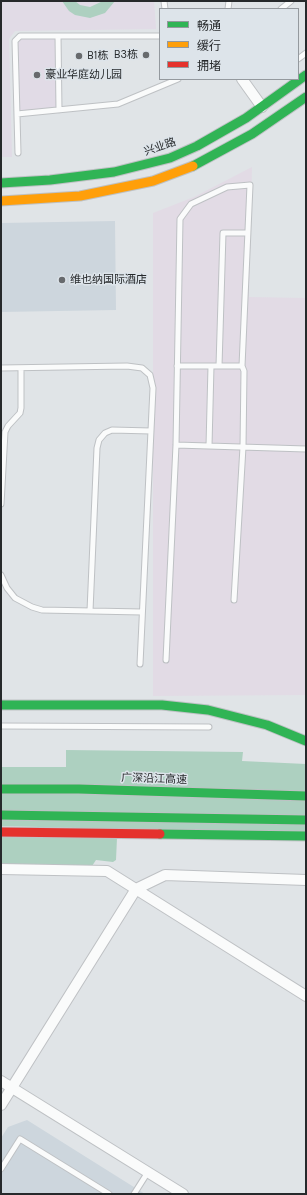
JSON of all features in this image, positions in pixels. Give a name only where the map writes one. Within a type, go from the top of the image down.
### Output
[{"type":"main road","name":"兴业路","points":[[1,183],[85,176],[141,166],[170,158],[197,146],[262,107],[306,75]]},
{"type":"main road","points":[[1,200],[80,196],[154,181],[216,156],[252,134],[306,97]]},
{"type":"main road","points":[[1,705],[162,705],[208,710],[267,725],[306,741]]},
{"type":"main road","points":[[1,784],[79,789]]},
{"type":"main road","name":"广深沿江高速","points":[[1,789],[79,789],[306,796]]},
{"type":"main road","points":[[1,815],[306,820]]},
{"type":"main road","points":[[1,832],[306,836]]},
{"type":"street","points":[[243,80],[262,107]]},
{"type":"street","points":[[1,869],[107,872],[306,996]]},
{"type":"street","points":[[1,1105],[136,889],[166,875],[306,880]]},
{"type":"street","points":[[1,1081],[183,1194]]},
{"type":"lane","points":[[282,8],[291,1]]},
{"type":"lane","points":[[18,153],[15,41],[20,36],[159,36]]},
{"type":"lane","points":[[58,36],[59,110]]},
{"type":"lane","points":[[17,114],[118,104],[169,81]]},
{"type":"lane","points":[[166,660],[176,445],[180,219],[191,204],[227,187],[250,185],[242,366],[244,371],[242,447],[234,600]]},
{"type":"lane","points":[[219,366],[223,233],[247,233]]},
{"type":"lane","points":[[1,368],[127,366],[142,368],[150,376],[152,382],[151,430],[140,664]]},
{"type":"lane","points":[[177,366],[242,366]]},
{"type":"lane","points":[[209,446],[211,366]]},
{"type":"lane","points":[[1,504],[6,432],[8,426],[20,413],[21,408],[21,368]]},
{"type":"lane","points":[[90,611],[97,448],[105,433],[112,430],[151,430]]},
{"type":"lane","points":[[176,445],[306,449]]},
{"type":"lane","points":[[1,575],[7,588],[15,598],[32,608],[42,610],[142,612]]},
{"type":"lane","points":[[1,726],[209,727]]},
{"type":"lane","points":[[1,1169],[20,1139],[109,1194]]},
{"type":"lane","points":[[134,1194],[148,1172]]},
{"type":"shaded area","points":[[1,1],[154,1],[156,29],[15,31],[9,39],[12,157],[1,157]]},
{"type":"shaded area","name":"豪业华庭幼儿园","points":[[20,38],[56,38],[58,108],[18,113],[17,42]]},
{"type":"shaded area","points":[[252,167],[249,297],[306,298],[306,695],[153,696],[153,213],[194,197]]},
{"type":"shaded area","points":[[115,221],[116,310],[1,312],[1,223]]},
{"type":"shaded area","points":[[27,1120],[145,1194],[1,1194],[1,1138],[8,1127]]},
{"type":"green space","points":[[62,1],[75,1],[80,5],[90,7],[103,1],[115,1],[105,13],[90,18],[75,15],[69,11]]},
{"type":"green space","points":[[66,750],[243,752],[242,761],[306,764],[306,834],[1,826],[1,767],[66,767]]},
{"type":"green space","points":[[1,837],[117,838],[116,860],[113,862],[96,860],[92,866],[1,866]]},
{"type":"traffic: fast","points":[[1,183],[50,180],[114,172],[170,158],[197,146],[246,118],[306,75]]},
{"type":"traffic: fast","points":[[193,166],[252,134],[306,97]]},
{"type":"traffic: fast","points":[[1,705],[162,705],[208,710],[267,725],[306,741]]},
{"type":"traffic: fast","points":[[1,789],[79,789],[306,796]]},
{"type":"traffic: fast","points":[[1,815],[306,820]]},
{"type":"traffic: fast","points":[[160,834],[306,836]]},
{"type":"traffic: slow","points":[[1,201],[80,196],[153,181],[193,166]]},
{"type":"traffic: jam","points":[[1,832],[160,834]]},
{"type":"place","name":"B3栋","points":[[146,55]]},
{"type":"place","name":"B1栋","points":[[79,56]]},
{"type":"place","name":"豪业华庭幼儿园","points":[[37,75]]},
{"type":"place","name":"维也纳国际酒店","points":[[62,280]]}]
